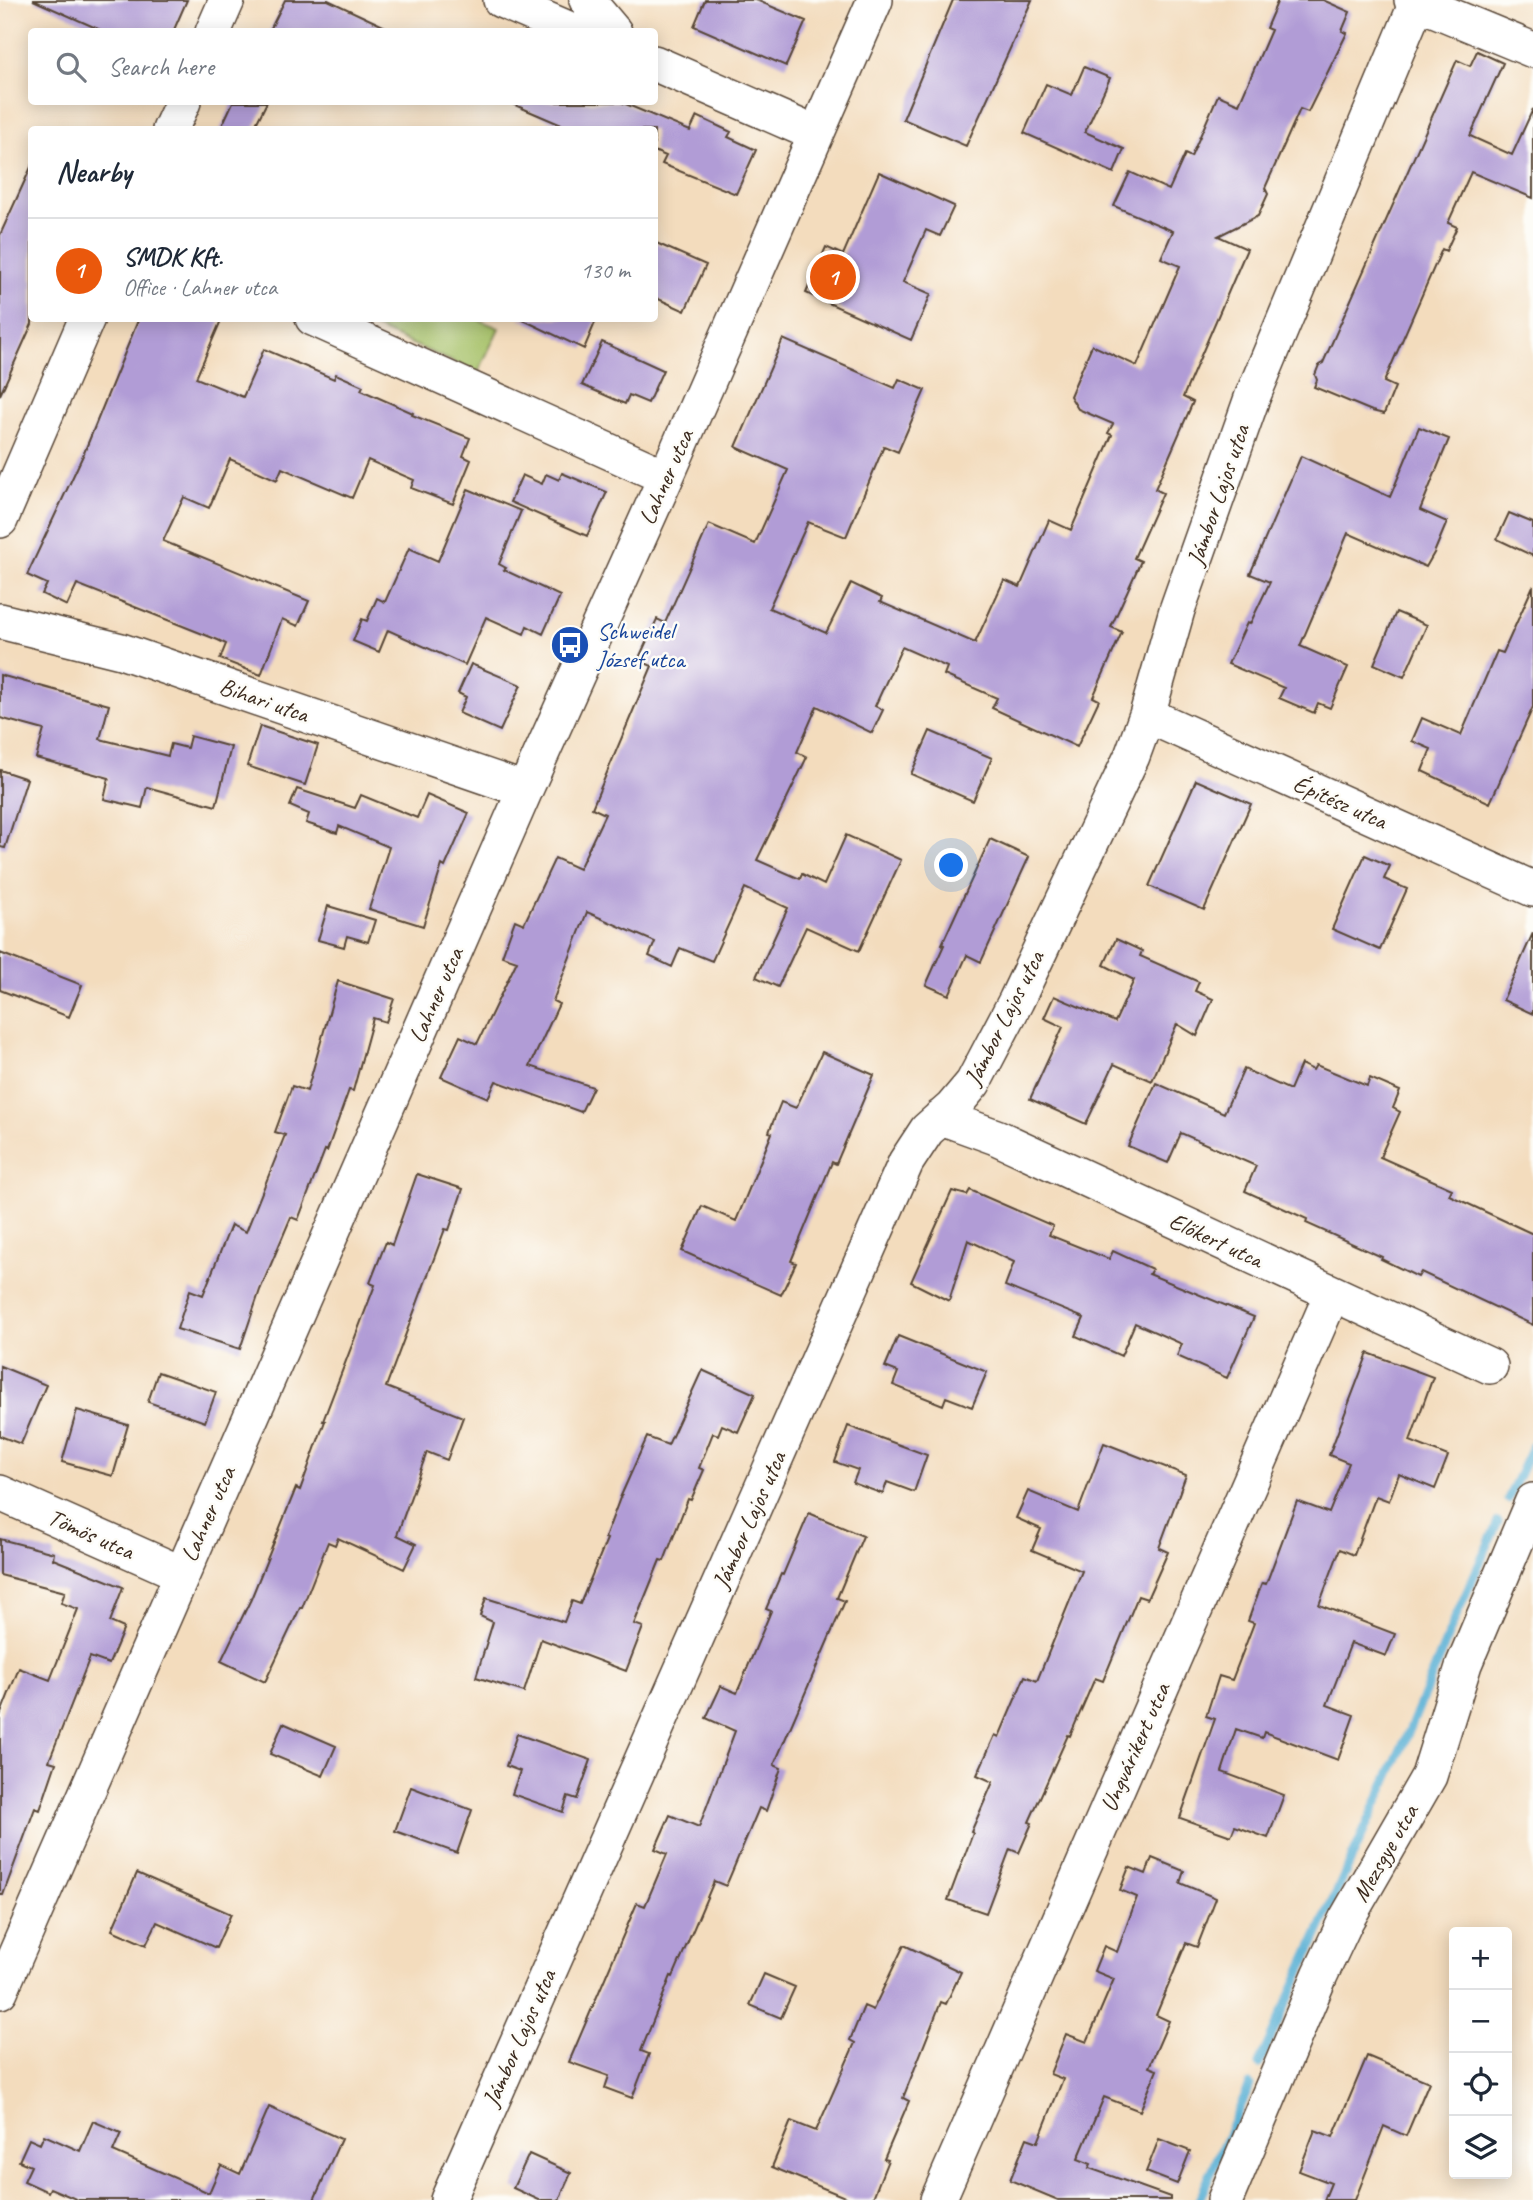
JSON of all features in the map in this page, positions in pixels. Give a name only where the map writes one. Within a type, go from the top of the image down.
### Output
[{"type":"street","points":[[215,28],[227,0]]},
{"type":"street","points":[[501,0],[566,28]]},
{"type":"street","points":[[587,0],[611,28]]},
{"type":"street","name":"Lahner utca","points":[[0,1991],[525,790],[666,477],[875,0]]},
{"type":"street","points":[[1416,1],[1533,50]]},
{"type":"street","name":"Jámbor Lajos utca","points":[[448,2200],[906,1162],[927,1130],[963,1097],[974,1083],[1132,756],[1147,715],[1177,610],[1252,398],[1416,1]]},
{"type":"street","points":[[658,65],[816,134]]},
{"type":"street","points":[[172,126],[182,105]]},
{"type":"street","points":[[0,520],[85,322]]},
{"type":"street","points":[[322,322],[666,477]]},
{"type":"street","name":"Bihari utca","points":[[0,621],[121,651],[525,790]]},
{"type":"street","name":"Építész utca","points":[[1147,715],[1533,889]]},
{"type":"street","name":"Előkert utca","points":[[942,1117],[996,1136],[1490,1366]]},
{"type":"street","name":"Ungvárikert utca","points":[[938,2200],[1332,1294]]},
{"type":"street","name":"Tömös utca","points":[[0,1493],[182,1574]]},
{"type":"street","name":"Mezsgye utca","points":[[1225,2200],[1346,1920],[1429,1776],[1464,1664],[1533,1501]]},
{"type":"green space","points":[[362,322],[484,322],[499,328],[478,373]]},
{"type":"building","points":[[33,0],[187,0],[175,28],[96,28]]},
{"type":"building","points":[[285,0],[328,0],[388,28],[271,28]]},
{"type":"building","points":[[705,0],[756,0],[806,21],[786,66],[694,26]]},
{"type":"building","points":[[953,0],[1032,0],[966,146],[903,119]]},
{"type":"building","points":[[1278,0],[1323,0],[1350,12],[1342,31],[1347,33],[1308,112],[1300,109],[1265,188],[1268,194],[1258,216],[1218,236],[1247,249],[1183,397],[1193,402],[1155,489],[1163,493],[1134,558],[1141,561],[1111,627],[1122,632],[1093,697],[1099,700],[1077,747],[992,708],[997,698],[944,675],[947,667],[902,647],[875,706],[883,710],[872,733],[817,706],[797,752],[807,757],[757,860],[800,879],[802,874],[824,885],[846,835],[901,860],[859,951],[806,927],[778,987],[756,977],[788,908],[745,888],[712,961],[680,948],[672,967],[649,956],[655,942],[587,912],[553,1001],[559,1004],[530,1066],[593,1087],[581,1112],[496,1081],[488,1098],[441,1077],[460,1036],[477,1044],[517,961],[502,956],[515,920],[524,924],[555,858],[579,869],[605,814],[592,808],[652,666],[638,660],[657,619],[665,623],[709,524],[755,544],[788,470],[736,447],[783,339],[895,388],[899,379],[925,390],[898,452],[884,446],[846,537],[808,522],[769,608],[826,633],[851,583],[882,598],[880,602],[975,643],[1004,580],[1020,587],[1049,520],[1071,530],[1112,435],[1108,433],[1113,424],[1078,409],[1070,396],[1092,345],[1137,366],[1180,266],[1161,258],[1173,231],[1114,206],[1130,172],[1169,190],[1185,154],[1191,157],[1218,95],[1239,104],[1271,30],[1266,28]]},
{"type":"building","points":[[1477,51],[1503,63],[1470,136],[1512,155],[1533,109],[1533,198],[1471,172],[1448,223],[1457,227],[1446,251],[1442,249],[1384,382],[1395,387],[1384,414],[1372,411],[1314,387],[1317,380],[1315,375],[1319,365],[1323,363],[1457,60],[1470,66]]},
{"type":"building","points":[[1084,67],[1110,78],[1085,132],[1124,149],[1114,173],[1024,133],[1046,84],[1072,95]]},
{"type":"building","points":[[232,105],[266,105],[255,126],[222,126]]},
{"type":"building","points":[[515,105],[628,105],[690,131],[697,116],[731,132],[728,137],[756,150],[736,194],[662,164],[666,156],[658,153],[658,126],[564,126]]},
{"type":"building","points":[[879,172],[954,206],[940,236],[926,230],[903,282],[931,294],[911,340],[806,293],[826,247],[843,255]]},
{"type":"building","points":[[28,174],[28,322],[32,324],[0,395],[0,235]]},
{"type":"building","points":[[658,244],[706,265],[685,311],[658,299]]},
{"type":"building","points":[[137,322],[220,322],[196,378],[243,397],[264,349],[334,379],[336,374],[363,386],[361,390],[413,413],[412,415],[470,438],[463,456],[471,460],[453,504],[411,488],[414,480],[368,460],[352,498],[282,468],[277,480],[230,459],[209,508],[184,497],[163,541],[309,601],[298,626],[282,619],[261,675],[220,659],[226,644],[218,640],[77,584],[67,606],[42,594],[47,584],[27,575],[84,453]]},
{"type":"building","points":[[527,322],[595,322],[584,349]]},
{"type":"building","points":[[602,342],[663,370],[648,403],[629,395],[625,404],[582,385]]},
{"type":"building","points":[[1419,427],[1449,439],[1420,510],[1447,522],[1434,553],[1426,567],[1348,533],[1300,646],[1348,667],[1330,708],[1318,703],[1314,713],[1279,698],[1284,688],[1228,664],[1270,582],[1250,574],[1301,456],[1390,497]]},
{"type":"building","points":[[562,473],[607,492],[587,536],[510,502],[522,475],[542,484],[546,474],[559,480]]},
{"type":"building","points":[[468,489],[521,511],[499,564],[506,568],[504,570],[560,596],[543,634],[527,626],[524,634],[486,617],[465,665],[388,630],[379,652],[353,641],[362,619],[367,621],[377,598],[385,602],[409,548],[438,561]]},
{"type":"building","points":[[1509,513],[1533,523],[1533,556],[1497,539]]},
{"type":"building","points":[[1533,586],[1533,707],[1490,803],[1422,771],[1431,749],[1412,741],[1422,718],[1461,735],[1497,651],[1503,653]]},
{"type":"building","points":[[1396,612],[1427,625],[1404,677],[1374,664]]},
{"type":"building","points":[[471,664],[521,685],[500,731],[459,713],[466,697],[458,693]]},
{"type":"building","points":[[0,675],[109,705],[100,739],[168,756],[171,744],[187,748],[190,736],[231,747],[216,806],[147,787],[142,808],[104,799],[109,778],[36,758],[44,730],[0,718]]},
{"type":"building","points":[[260,726],[318,745],[305,785],[247,766]]},
{"type":"building","points":[[930,731],[992,758],[973,801],[911,774]]},
{"type":"building","points":[[0,770],[27,779],[5,848],[0,847]]},
{"type":"building","points":[[1196,780],[1251,804],[1204,910],[1149,886]]},
{"type":"building","points":[[297,789],[355,808],[361,795],[417,818],[427,795],[469,813],[445,867],[442,865],[423,926],[369,909],[389,847],[339,826],[337,833],[306,823],[309,814],[290,806]]},
{"type":"building","points":[[990,839],[1029,857],[981,962],[967,955],[949,995],[926,985]]},
{"type":"building","points":[[1365,855],[1390,866],[1384,879],[1407,889],[1380,950],[1332,929]]},
{"type":"building","points":[[328,906],[375,920],[368,942],[347,936],[344,947],[318,940]]},
{"type":"building","points":[[1533,933],[1533,1014],[1503,1000]]},
{"type":"building","points":[[1116,939],[1142,951],[1140,956],[1199,982],[1195,991],[1213,999],[1197,1036],[1177,1024],[1152,1081],[1114,1064],[1086,1124],[1030,1099],[1063,1027],[1044,1018],[1054,996],[1115,1022],[1134,980],[1104,965]]},
{"type":"building","points":[[0,953],[82,985],[69,1017],[0,990]]},
{"type":"building","points":[[338,981],[394,999],[386,1022],[373,1018],[353,1091],[349,1090],[298,1220],[291,1217],[260,1290],[240,1349],[177,1329],[190,1290],[203,1295],[231,1225],[246,1232],[285,1135],[275,1132],[292,1086],[307,1091]]},
{"type":"building","points":[[822,1052],[874,1075],[836,1164],[832,1162],[791,1261],[796,1263],[781,1295],[682,1251],[702,1206],[736,1221],[772,1133],[769,1132],[781,1102],[796,1108]]},
{"type":"building","points":[[1301,1064],[1313,1070],[1316,1065],[1367,1086],[1370,1078],[1400,1091],[1393,1108],[1400,1112],[1380,1157],[1452,1189],[1449,1195],[1533,1234],[1533,1325],[1421,1272],[1418,1277],[1381,1259],[1382,1257],[1306,1223],[1307,1219],[1245,1191],[1256,1166],[1181,1133],[1168,1163],[1128,1146],[1156,1083],[1224,1113],[1244,1069],[1290,1090]]},
{"type":"building","points":[[417,1174],[463,1189],[449,1230],[445,1229],[386,1387],[463,1417],[447,1460],[427,1452],[397,1535],[416,1544],[404,1569],[338,1538],[335,1545],[328,1542],[302,1608],[265,1682],[221,1661],[251,1599],[296,1488],[300,1490],[323,1421],[375,1285],[370,1283],[386,1242],[392,1245]]},
{"type":"building","points":[[970,1190],[1053,1226],[1049,1235],[1109,1259],[1113,1251],[1152,1269],[1149,1274],[1254,1317],[1227,1378],[1177,1356],[1182,1344],[1135,1323],[1121,1356],[1076,1336],[1084,1318],[1005,1286],[1014,1262],[968,1240],[949,1301],[911,1282],[952,1191],[967,1195]]},
{"type":"building","points":[[898,1336],[987,1372],[972,1407],[946,1397],[943,1405],[893,1385],[898,1372],[885,1367]]},
{"type":"building","points":[[1368,1353],[1433,1377],[1410,1441],[1448,1456],[1435,1489],[1399,1474],[1389,1501],[1376,1496],[1354,1555],[1340,1549],[1319,1605],[1395,1634],[1386,1656],[1351,1643],[1327,1705],[1354,1715],[1338,1760],[1264,1732],[1262,1738],[1236,1729],[1222,1772],[1284,1795],[1268,1838],[1235,1826],[1231,1836],[1180,1818],[1215,1719],[1206,1716],[1219,1676],[1232,1680],[1254,1623],[1248,1621],[1262,1583],[1266,1584],[1297,1501],[1329,1513],[1349,1463],[1329,1455]]},
{"type":"building","points":[[0,1366],[46,1385],[21,1444],[0,1436]]},
{"type":"building","points":[[702,1370],[755,1394],[738,1432],[722,1425],[718,1435],[713,1433],[699,1468],[704,1470],[691,1500],[688,1499],[664,1561],[660,1560],[634,1624],[643,1627],[626,1671],[541,1639],[524,1692],[476,1677],[493,1622],[480,1616],[486,1598],[564,1622],[572,1601],[580,1604],[607,1539],[605,1538],[620,1498],[647,1437],[668,1445]]},
{"type":"building","points":[[158,1372],[216,1392],[205,1422],[148,1402]]},
{"type":"building","points":[[77,1410],[128,1425],[113,1476],[62,1462]]},
{"type":"building","points":[[848,1426],[927,1455],[914,1492],[887,1482],[883,1494],[853,1483],[858,1470],[835,1462]]},
{"type":"building","points":[[1104,1443],[1186,1475],[1159,1548],[1168,1552],[1147,1599],[1138,1596],[1103,1681],[1095,1678],[1029,1822],[1032,1823],[1019,1853],[1010,1849],[986,1913],[948,1900],[973,1833],[971,1832],[993,1782],[977,1775],[995,1735],[999,1737],[1025,1676],[1037,1681],[1082,1571],[1032,1550],[1041,1529],[1016,1518],[1028,1491],[1078,1512]]},
{"type":"building","points":[[809,1513],[863,1536],[837,1598],[845,1601],[774,1765],[781,1768],[766,1811],[759,1808],[726,1886],[714,1881],[673,1977],[671,1976],[641,2051],[649,2054],[632,2098],[605,2088],[609,2076],[569,2062],[637,1903],[645,1906],[667,1854],[655,1849],[670,1815],[699,1827],[735,1731],[706,1718],[721,1686],[737,1693],[771,1611],[766,1609]]},
{"type":"building","points":[[0,1539],[54,1553],[53,1559],[123,1587],[110,1622],[124,1628],[109,1664],[90,1657],[49,1761],[56,1763],[40,1810],[35,1808],[3,1895],[0,1895],[0,1716],[19,1668],[50,1680],[78,1609],[61,1603],[65,1592],[0,1575]]},
{"type":"building","points":[[283,1723],[336,1746],[323,1776],[270,1754]]},
{"type":"building","points":[[517,1734],[591,1760],[577,1799],[568,1796],[563,1812],[512,1794],[520,1771],[506,1766]]},
{"type":"building","points":[[411,1787],[472,1810],[457,1853],[395,1831]]},
{"type":"building","points":[[1152,1858],[1184,1871],[1180,1883],[1216,1898],[1197,1947],[1186,1943],[1156,2015],[1169,2021],[1149,2067],[1157,2070],[1140,2111],[1104,2097],[1078,2159],[1091,2164],[1089,2168],[1170,2197],[1170,2200],[1058,2200],[1010,2180],[1027,2138],[1038,2142],[1063,2079],[1050,2074],[1066,2034],[1087,2042],[1114,1979],[1094,1971],[1104,1946],[1117,1952],[1137,1897],[1120,1890],[1129,1867],[1146,1874]]},
{"type":"building","points":[[137,1873],[231,1914],[216,1948],[157,1922],[146,1945],[112,1930]]},
{"type":"building","points":[[904,1945],[961,1972],[946,2004],[941,2002],[903,2098],[909,2101],[884,2159],[888,2160],[872,2200],[852,2200],[772,2167],[791,2121],[816,2131],[855,2043],[850,2040],[864,2006],[873,2010]]},
{"type":"building","points":[[764,1974],[795,1987],[781,2018],[750,2005]]},
{"type":"building","points":[[1367,2056],[1429,2082],[1406,2136],[1384,2126],[1355,2200],[1324,2200],[1331,2183],[1299,2171],[1315,2130],[1333,2137]]},
{"type":"building","points":[[269,2107],[341,2139],[314,2200],[78,2200],[50,2188],[48,2192],[24,2181],[31,2166],[19,2161],[29,2139],[40,2144],[44,2135],[80,2151],[93,2121],[121,2133],[113,2151],[209,2193],[221,2165],[240,2174]]},
{"type":"building","points":[[1159,2139],[1190,2151],[1177,2184],[1146,2172]]},
{"type":"building","points":[[529,2154],[571,2173],[559,2200],[539,2200],[513,2188]]},
{"type":"waterway","points":[[1508,1499],[1533,1445]]},
{"type":"waterway","points":[[1259,2064],[1410,1729],[1498,1522]]},
{"type":"waterway","points":[[1199,2200],[1250,2085]]},
{"type":"place","name":"SMDK Kft.","points":[[833,277]]},
{"type":"place","name":"Schweidel József utca","points":[[570,645]]}]
